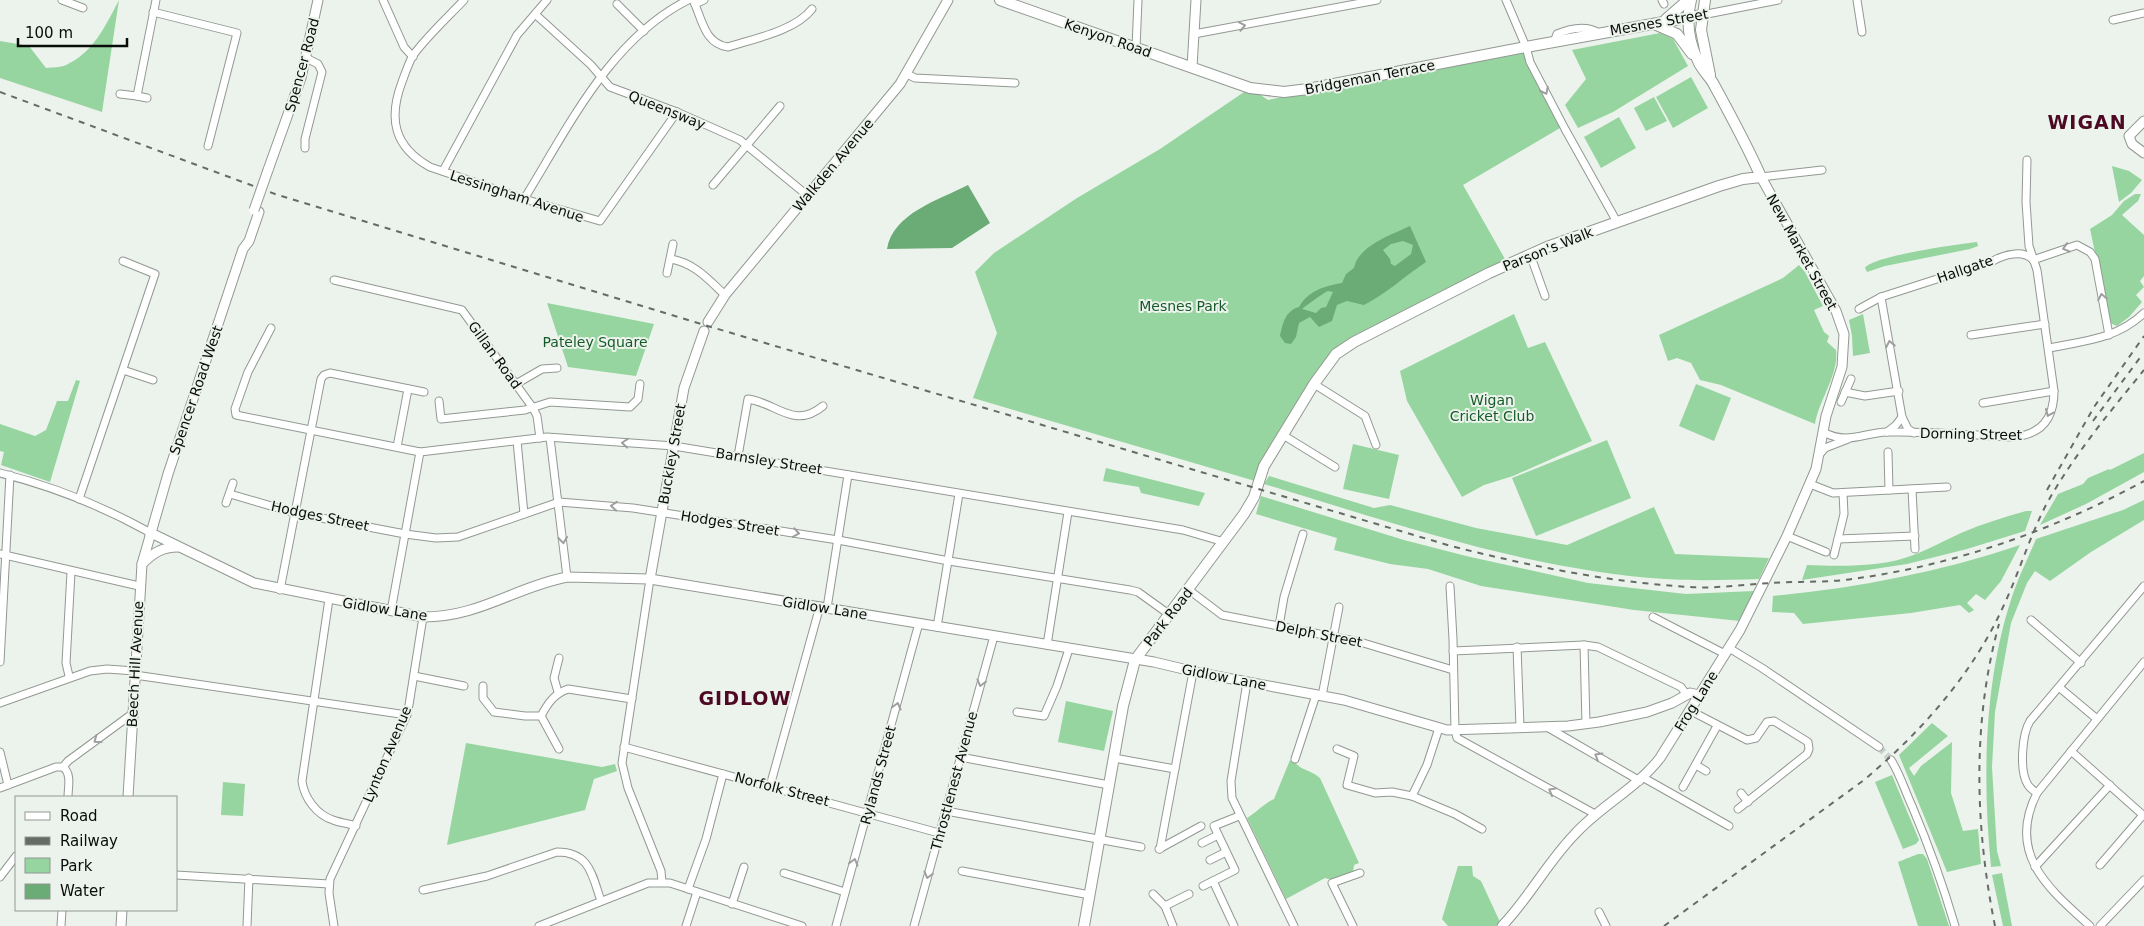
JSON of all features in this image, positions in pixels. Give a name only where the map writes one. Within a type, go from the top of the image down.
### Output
[{"type":"main road","name":"Kenyon Road","points":[[1000,0],[1215,76]]},
{"type":"main road","name":"New Market Street","points":[[1690,0],[1689,18],[1692,44],[1698,63],[1711,81],[1750,150],[1762,177]]},
{"type":"main road","points":[[1657,23],[1672,15],[1690,0]]},
{"type":"main road","name":"New Market Street","points":[[1705,0],[1702,15],[1703,46],[1711,81]]},
{"type":"main road","name":"Mesnes Street","points":[[1526,47],[1702,15]]},
{"type":"main road","points":[[1657,23],[1677,34],[1698,63]]},
{"type":"main road","name":"Bridgeman Terrace","points":[[1215,76],[1257,89],[1292,92],[1526,47]]},
{"type":"main road","name":"Parson's Walk","points":[[1345,347],[1530,254],[1743,179],[1762,177]]},
{"type":"main road","name":"Park Road","points":[[1084,926],[1128,683],[1135,660],[1189,590],[1250,504],[1261,472],[1283,435],[1330,361],[1345,347]]},
{"type":"street","points":[[62,0],[73,8],[83,8]]},
{"type":"street","points":[[137,96],[156,0]]},
{"type":"street","name":"Spencer Road","points":[[270,171],[283,140],[283,130],[306,58],[318,0]]},
{"type":"street","points":[[383,0],[404,47],[413,57]]},
{"type":"street","name":"Lessingham Avenue","points":[[464,0],[413,57],[402,81],[394,108],[397,132],[406,147],[418,160],[443,171],[524,199],[600,221],[677,112]]},
{"type":"street","points":[[443,171],[517,35],[547,0]]},
{"type":"street","points":[[524,199],[600,76],[666,11],[688,0]]},
{"type":"street","points":[[704,0],[694,2],[709,39],[714,43],[728,47],[774,33],[794,24],[812,9]]},
{"type":"street","name":"Walkden Avenue","points":[[708,322],[725,295],[907,74],[948,0]]},
{"type":"street","points":[[1136,48],[1138,0]]},
{"type":"street","points":[[1192,67],[1196,0]]},
{"type":"street","points":[[1194,34],[1376,0]]},
{"type":"street","points":[[1506,0],[1526,47],[1530,62],[1564,129],[1617,222]]},
{"type":"street","name":"Mesnes Street","points":[[1702,15],[1778,0]]},
{"type":"street","points":[[1857,0],[1862,32]]},
{"type":"street","points":[[617,4],[644,31]]},
{"type":"street","points":[[153,12],[237,34],[208,146]]},
{"type":"street","points":[[2113,20],[2144,13]]},
{"type":"street","name":"Queensway","points":[[535,14],[592,65],[610,87],[677,112],[740,140],[808,196]]},
{"type":"street","points":[[305,148],[305,140],[322,72],[318,64],[306,58]]},
{"type":"street","points":[[907,74],[915,78],[1015,83]]},
{"type":"street","points":[[120,94],[147,98]]},
{"type":"street","points":[[714,185],[780,106]]},
{"type":"street","points":[[2144,121],[2129,136],[2132,144],[2144,153]]},
{"type":"street","points":[[2027,160],[2028,246],[2033,260],[2077,245],[2090,252],[2095,259],[2110,335]]},
{"type":"street","points":[[1762,177],[1822,170]]},
{"type":"street","name":"Spencer Road West","points":[[149,532],[270,171]]},
{"type":"street","name":"New Market Street","points":[[1762,177],[1828,296],[1843,329],[1844,351],[1842,367],[1826,416],[1823,432]]},
{"type":"street","points":[[667,273],[673,244]]},
{"type":"street","points":[[1530,254],[1545,296]]},
{"type":"street","name":"Hallgate","points":[[1859,309],[1881,298],[1993,261],[2004,254],[2024,255],[2033,260]]},
{"type":"street","points":[[671,259],[686,262],[695,268],[725,295]]},
{"type":"street","name":"Dorning Street","points":[[1819,455],[1827,447],[1848,439],[1886,432],[2012,437],[2028,435],[2041,427],[2049,416],[2054,400],[2054,391],[2037,270],[2033,260]]},
{"type":"street","points":[[79,499],[155,274],[123,261]]},
{"type":"street","name":"Gillan Road","points":[[334,280],[462,310],[533,408],[537,416],[540,438]]},
{"type":"street","points":[[1881,298],[1902,417],[1908,429],[1914,433]]},
{"type":"street","points":[[2049,348],[2110,335],[2128,326],[2144,313]]},
{"type":"street","points":[[1971,334],[2045,324]]},
{"type":"street","name":"Barnsley Street","points":[[271,328],[248,372],[234,412],[236,415],[420,452],[556,437],[674,446],[1183,530],[1224,542]]},
{"type":"street","name":"Buckley Street","points":[[650,579],[686,380],[704,331]]},
{"type":"street","points":[[516,384],[542,369],[557,368]]},
{"type":"street","points":[[123,370],[153,380]]},
{"type":"street","points":[[280,590],[321,379],[324,375],[330,374],[424,392]]},
{"type":"street","points":[[1841,402],[1851,378]]},
{"type":"street","points":[[439,401],[441,419],[525,410],[550,402],[630,406],[638,399],[640,384]]},
{"type":"street","points":[[1314,384],[1365,416],[1376,446]]},
{"type":"street","points":[[396,447],[408,389]]},
{"type":"street","points":[[1983,403],[2054,391]]},
{"type":"street","points":[[1845,392],[1865,396],[1899,392]]},
{"type":"street","points":[[738,456],[748,399],[759,401],[779,411],[804,417],[813,414],[823,406]]},
{"type":"street","points":[[1886,432],[1896,425],[1902,417]]},
{"type":"street","name":"Dorning Street","points":[[1823,432],[1834,438],[1848,439]]},
{"type":"street","name":"Frog Lane","points":[[1504,925],[1572,836],[1595,814],[1642,779],[1660,758],[1727,651],[1750,611],[1788,536],[1810,484],[1819,455],[1823,432]]},
{"type":"street","points":[[1283,435],[1335,467]]},
{"type":"street","points":[[550,438],[567,577]]},
{"type":"street","points":[[516,441],[524,514]]},
{"type":"street","points":[[390,611],[420,452]]},
{"type":"street","points":[[1888,452],[1889,490]]},
{"type":"street","name":"Gidlow Lane","points":[[0,473],[79,499],[244,580],[280,590],[423,617],[452,616],[478,609],[554,580],[567,577],[650,579],[1135,660],[1344,700],[1439,728],[1455,730],[1586,724],[1647,712],[1672,703],[1686,694]]},
{"type":"street","points":[[770,786],[824,607],[838,540],[848,474]]},
{"type":"street","points":[[0,662],[3,554],[10,475]]},
{"type":"street","points":[[226,503],[233,483]]},
{"type":"street","points":[[1810,484],[1833,493],[1947,487]]},
{"type":"street","points":[[1912,489],[1915,549]]},
{"type":"street","points":[[1834,555],[1844,514],[1843,493]]},
{"type":"street","name":"Hodges Street","points":[[230,494],[295,513],[436,538],[458,537],[559,502],[662,512],[838,540],[949,561],[1138,592],[1170,615]]},
{"type":"street","points":[[937,627],[959,494]]},
{"type":"street","points":[[1047,645],[1068,512]]},
{"type":"street","name":"Beech Hill Avenue","points":[[128,796],[139,586],[149,532]]},
{"type":"street","points":[[1279,626],[1284,597],[1303,534]]},
{"type":"street","points":[[1788,536],[1826,552]]},
{"type":"street","points":[[1838,539],[1915,536]]},
{"type":"street","points":[[142,564],[157,551],[178,547]]},
{"type":"street","points":[[3,554],[71,572],[139,586]]},
{"type":"street","points":[[69,676],[66,664],[71,572]]},
{"type":"street","points":[[650,579],[622,770],[661,871],[662,882]]},
{"type":"street","points":[[1450,586],[1455,730],[1457,738],[1595,814]]},
{"type":"street","points":[[2037,793],[2027,785],[2024,770],[2023,740],[2030,721],[2060,688],[2144,586]]},
{"type":"street","name":"Delph Street","points":[[1189,590],[1222,615],[1360,642],[1453,670]]},
{"type":"street","points":[[329,599],[303,771],[304,791],[313,806],[325,817],[356,826]]},
{"type":"street","points":[[1295,759],[1319,695],[1334,636],[1339,607]]},
{"type":"street","name":"Lynton Avenue","points":[[330,884],[407,715],[423,617]]},
{"type":"street","points":[[1653,618],[1762,668],[1879,747]]},
{"type":"street","points":[[2031,620],[2081,663]]},
{"type":"street","name":"Rylands Street","points":[[836,926],[919,624]]},
{"type":"street","name":"Throstlenest Avenue","points":[[914,926],[994,636]]},
{"type":"street","points":[[1453,651],[1584,645],[1610,651],[1681,688],[1686,694],[1699,694]]},
{"type":"street","points":[[1584,645],[1586,724]]},
{"type":"street","points":[[1517,647],[1520,727]]},
{"type":"street","points":[[1017,712],[1044,716],[1057,686],[1069,649]]},
{"type":"street","points":[[558,658],[553,666],[558,692]]},
{"type":"street","points":[[2090,926],[2045,884],[2035,867],[2029,852],[2027,831],[2029,813],[2037,793],[2144,662]]},
{"type":"street","points":[[0,703],[69,676],[98,670],[135,673],[407,715]]},
{"type":"street","points":[[1193,672],[1160,849],[1201,826]]},
{"type":"street","points":[[414,676],[464,686]]},
{"type":"street","points":[[1247,682],[1230,790],[1239,816],[1294,926]]},
{"type":"street","points":[[483,686],[481,699],[494,712],[541,716]]},
{"type":"street","points":[[2060,688],[2097,719]]},
{"type":"street","points":[[541,716],[558,692],[568,689],[632,699]]},
{"type":"street","name":"Gidlow Lane","points":[[1672,703],[1684,703],[1691,708]]},
{"type":"street","points":[[1691,708],[1717,726],[1745,739],[1751,740],[1758,736],[1767,722],[1774,721],[1809,744],[1807,754],[1738,810]]},
{"type":"street","points":[[64,767],[68,761],[132,714]]},
{"type":"street","points":[[541,716],[559,749]]},
{"type":"street","points":[[1546,726],[1729,826]]},
{"type":"street","points":[[1683,787],[1717,726]]},
{"type":"street","points":[[1412,796],[1427,765],[1439,728]]},
{"type":"street","name":"Norfolk Street","points":[[624,747],[868,812],[939,833]]},
{"type":"street","points":[[1337,749],[1354,756],[1347,785],[1375,793],[1392,792],[1412,796],[1455,814],[1482,829]]},
{"type":"street","points":[[2071,751],[2143,815],[2100,865]]},
{"type":"street","points":[[0,752],[8,785]]},
{"type":"street","points":[[960,757],[1109,785]]},
{"type":"street","points":[[1114,758],[1175,769]]},
{"type":"street","points":[[1891,760],[1928,844],[1941,878],[1955,926]]},
{"type":"street","points":[[1696,765],[1706,771]]},
{"type":"street","points":[[0,788],[56,767],[64,767],[68,770],[69,776],[68,796]]},
{"type":"street","points":[[688,889],[706,839],[723,774]]},
{"type":"street","points":[[2035,867],[2110,785]]},
{"type":"street","points":[[1741,793],[1748,802]]},
{"type":"street","points":[[946,811],[1141,847]]},
{"type":"street","points":[[1203,886],[1235,870],[1214,826],[1239,816]]},
{"type":"street","points":[[1202,843],[1218,835]]},
{"type":"street","points":[[423,890],[486,876],[557,852],[568,852],[577,855],[590,868],[601,901]]},
{"type":"street","points":[[1210,860],[1226,852]]},
{"type":"street","points":[[0,877],[15,857]]},
{"type":"street","points":[[732,904],[744,867]]},
{"type":"street","points":[[962,871],[1090,895]]},
{"type":"street","points":[[784,873],[797,874],[845,892]]},
{"type":"street","points":[[1353,926],[1332,883],[1360,873]]},
{"type":"street","points":[[178,875],[330,884],[334,926]]},
{"type":"street","points":[[247,926],[249,878]]},
{"type":"street","points":[[2100,926],[2144,880]]},
{"type":"street","points":[[1213,881],[1234,926]]},
{"type":"street","points":[[539,926],[648,883],[662,882],[802,926]]},
{"type":"street","points":[[686,926],[696,892]]},
{"type":"street","points":[[1153,894],[1165,906],[1173,926]]},
{"type":"street","points":[[1165,906],[1189,894]]},
{"type":"street","points":[[61,926],[62,911]]},
{"type":"street","points":[[121,926],[122,911]]},
{"type":"street","points":[[1595,926],[1604,923],[1599,912]]},
{"type":"green space","points":[[119,0],[102,112],[0,78],[0,41],[29,46],[46,68],[64,66],[75,60],[91,46],[104,28]]},
{"type":"green space","points":[[1660,33],[1673,39],[1688,66],[1613,112],[1578,128],[1565,105],[1586,79],[1572,50]]},
{"type":"green space","name":"Mesnes Park","points":[[1526,47],[1530,62],[1560,128],[1463,185],[1505,259],[1354,336],[1337,348],[1255,481],[973,398],[997,333],[975,272],[994,253],[1077,198],[1160,149],[1250,88],[1268,100]]},
{"type":"green space","points":[[1691,77],[1708,108],[1673,128],[1656,97]]},
{"type":"green space","points":[[1654,97],[1667,121],[1646,131],[1634,108]]},
{"type":"green space","points":[[1619,117],[1636,148],[1601,168],[1584,137]]},
{"type":"green space","points":[[2112,166],[2129,171],[2142,180],[2131,193],[2119,202]]},
{"type":"green space","points":[[2135,194],[2141,194],[2138,201],[2122,215],[2144,235],[2144,276],[2140,281],[2144,287],[2136,295],[2142,302],[2129,317],[2117,326],[2110,323],[2090,229],[2112,215],[2124,201]]},
{"type":"green space","points":[[1977,242],[1978,246],[1970,249],[1885,266],[1867,272],[1865,268],[1883,259],[1899,255]]},
{"type":"green space","points":[[1799,265],[1805,272],[1823,306],[1814,310],[1824,332],[1829,336],[1827,342],[1836,350],[1835,369],[1820,405],[1815,424],[1721,385],[1700,380],[1691,363],[1677,358],[1668,361],[1659,335],[1783,278]]},
{"type":"green space","name":"Pateley Square","points":[[547,303],[654,324],[636,376],[568,367]]},
{"type":"green space","name":"Wigan Cricket Club","points":[[1514,314],[1528,348],[1545,342],[1592,441],[1513,476],[1484,485],[1462,497],[1407,401],[1400,371]]},
{"type":"green space","points":[[1863,314],[1870,353],[1853,356],[1849,320]]},
{"type":"green space","points":[[76,380],[80,381],[50,482],[1,465],[4,452],[0,451],[0,424],[35,436],[46,430],[57,401],[68,401]]},
{"type":"green space","points":[[1696,384],[1731,398],[1714,441],[1679,426]]},
{"type":"green space","points":[[1607,440],[1631,498],[1536,536],[1512,478]]},
{"type":"green space","points":[[1353,444],[1399,455],[1389,499],[1343,489]]},
{"type":"green space","points":[[2144,453],[2144,472],[2086,504],[2040,525],[2058,494],[2083,484],[2088,478],[2110,470]]},
{"type":"green space","points":[[1106,468],[1205,493],[1199,506],[1141,493],[1139,487],[1103,481]]},
{"type":"green space","points":[[1269,476],[1374,508],[1390,505],[1476,528],[1567,545],[1654,507],[1675,554],[1769,558],[1759,579],[1665,579],[1563,566],[1462,543],[1264,484]]},
{"type":"green space","points":[[1261,496],[1404,540],[1588,583],[1686,594],[1754,591],[1740,621],[1634,610],[1481,586],[1428,569],[1390,564],[1334,550],[1337,538],[1256,514]]},
{"type":"green space","points":[[2144,500],[2144,520],[2091,552],[2050,581],[2035,571],[2027,583],[2011,623],[1995,712],[1992,767],[1997,851],[2001,866],[1991,867],[1986,762],[1991,690],[2005,621],[2020,576],[2036,539],[2123,510]]},
{"type":"green space","points":[[2026,511],[2032,511],[2025,531],[1967,549],[1907,564],[1802,580],[1807,565],[1864,565],[1898,560],[1961,533]]},
{"type":"green space","points":[[2020,545],[2001,581],[1985,600],[1976,594],[1967,603],[1974,610],[1969,613],[1960,605],[1911,613],[1803,624],[1794,613],[1772,612],[1773,596],[1898,578],[1990,555]]},
{"type":"green space","points":[[1066,701],[1113,711],[1104,751],[1058,742]]},
{"type":"green space","points":[[1932,723],[1948,736],[1909,768],[1914,776],[1921,766],[1952,742],[1951,793],[1963,831],[1978,829],[1981,864],[1947,872],[1899,755]]},
{"type":"green space","points":[[466,743],[602,767],[615,764],[617,771],[594,779],[585,810],[447,845]]},
{"type":"green space","points":[[1290,760],[1320,778],[1359,863],[1354,865],[1353,872],[1332,880],[1325,878],[1286,899],[1247,818],[1274,799]]},
{"type":"green space","points":[[1892,775],[1919,840],[1916,844],[1903,849],[1875,782]]},
{"type":"green space","points":[[223,782],[245,784],[243,816],[221,815]]},
{"type":"green space","points":[[1918,854],[1923,854],[1927,859],[1949,926],[1918,926],[1898,862]]},
{"type":"green space","points":[[1458,866],[1472,866],[1473,876],[1481,881],[1500,922],[1496,926],[1448,926],[1442,919]]},
{"type":"green space","points":[[2002,873],[2012,926],[2003,926],[1992,875]]},
{"type":"water","points":[[968,185],[990,223],[952,248],[887,249],[891,237],[898,226],[908,217],[931,202]]},
{"type":"water","points":[[1410,226],[1426,262],[1364,305],[1347,301],[1337,305],[1332,321],[1319,327],[1310,317],[1299,323],[1296,337],[1291,344],[1285,343],[1280,336],[1284,322],[1291,311],[1299,307],[1307,297],[1317,290],[1342,283],[1346,274],[1354,268],[1357,260],[1368,247]],"holes":[[[1403,241],[1413,245],[1411,254],[1395,266],[1391,264],[1390,259],[1383,250],[1391,244]],[[1328,291],[1333,292],[1326,307],[1321,308],[1316,313],[1302,309]]]},
{"type":"tunnel","points":[[1879,747],[1891,760]]},
{"type":"railway","points":[[0,92],[275,194],[701,324],[1451,546],[1569,572],[1659,585],[1699,587],[1848,580],[1933,564],[2006,542],[2076,514],[2144,481]]},
{"type":"railway","points":[[2047,490],[2094,407],[2144,336]]},
{"type":"railway","points":[[2093,421],[2142,355]]},
{"type":"railway","points":[[1664,926],[1864,780],[1925,722],[1960,679],[1990,632],[2009,594],[2040,517],[2068,469],[2092,435],[2144,370]]},
{"type":"railway","points":[[1995,926],[1983,851],[1979,775],[1984,699],[1990,661],[1999,624]]},
{"type":"district","name":"WIGAN","points":[[2087,122]]},
{"type":"district","name":"GIDLOW","points":[[745,698]]}]
